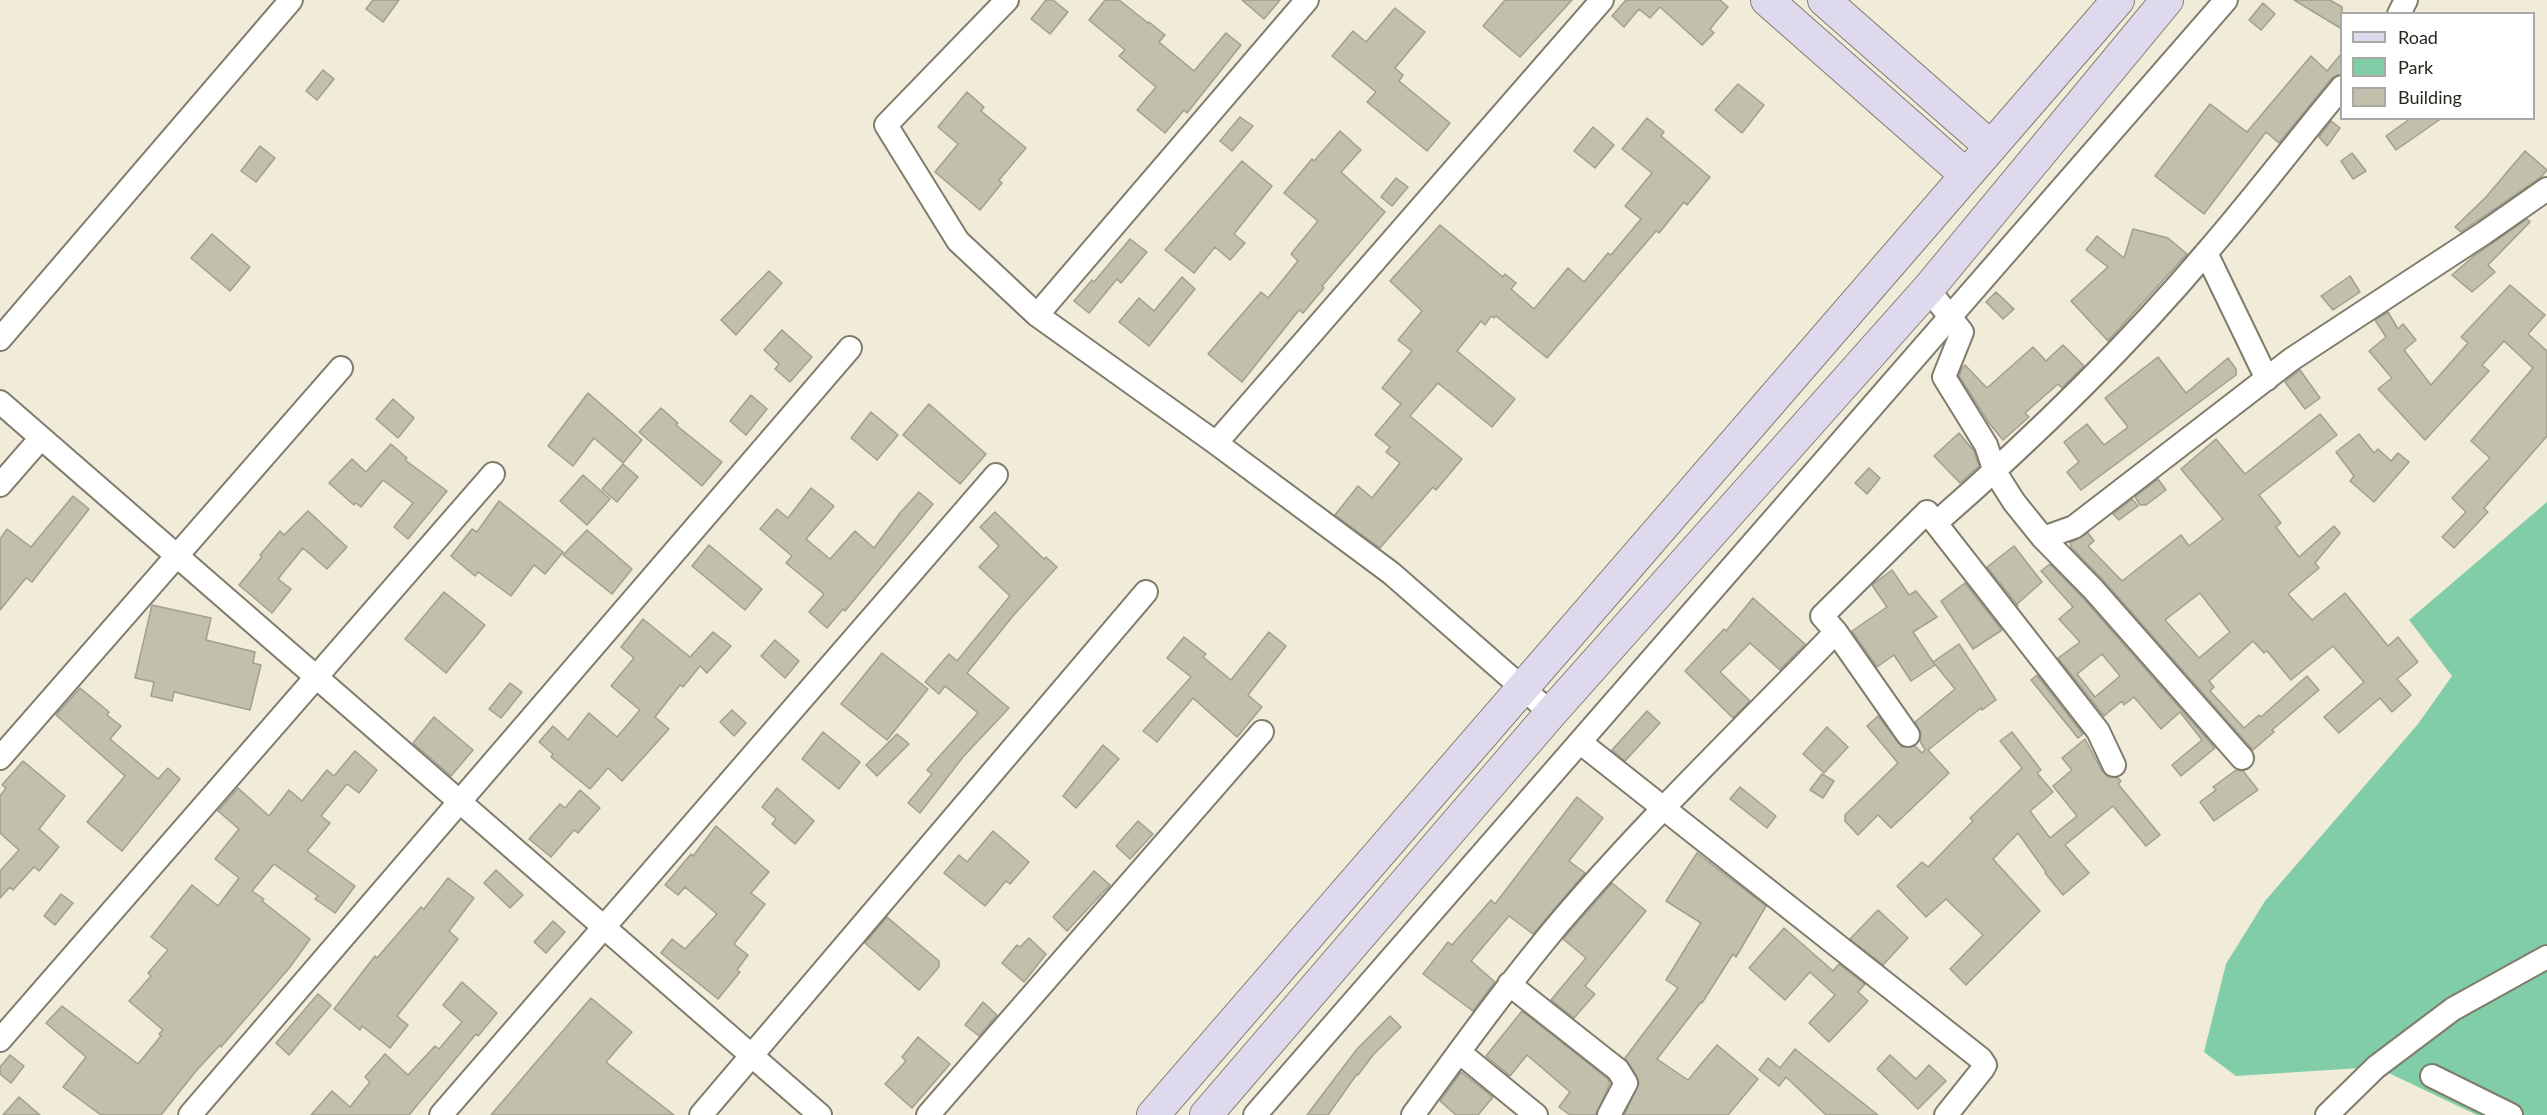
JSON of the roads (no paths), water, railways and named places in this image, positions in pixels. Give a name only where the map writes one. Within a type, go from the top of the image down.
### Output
[{"type":"main road","points":[[1767,0],[1966,175]]},
{"type":"main road","points":[[1824,0],[1990,147]]},
{"type":"main road","points":[[1153,1115],[2118,0]]},
{"type":"main road","points":[[1206,1115],[1551,713],[1928,289],[2167,0]]},
{"type":"street","points":[[0,339],[291,0]]},
{"type":"street","points":[[1007,0],[886,125],[958,241],[1037,315],[1216,443],[1391,573],[1551,713]]},
{"type":"street","points":[[1037,315],[1307,0]]},
{"type":"street","points":[[1216,443],[1602,0]]},
{"type":"street","points":[[1255,1115],[2226,0]]},
{"type":"street","points":[[1936,523],[1995,472],[2095,375],[2206,254],[2340,89]]},
{"type":"street","points":[[2043,538],[2074,527],[2292,359],[2547,189]]},
{"type":"street","points":[[2206,254],[2267,379]]},
{"type":"street","points":[[1928,289],[1962,332],[1944,377],[1986,445],[1995,472],[2014,502],[2043,538],[2094,589],[2242,758]]},
{"type":"street","points":[[190,1115],[850,348]]},
{"type":"street","points":[[0,758],[341,368]]},
{"type":"street","points":[[0,402],[820,1115]]},
{"type":"street","points":[[0,485],[41,438]]},
{"type":"street","points":[[0,1040],[493,474]]},
{"type":"street","points":[[441,1115],[996,475]]},
{"type":"street","points":[[1908,735],[1836,632],[1822,616],[1927,512],[2098,731],[2114,765]]},
{"type":"street","points":[[701,1115],[1146,592]]},
{"type":"street","points":[[1413,1115],[1509,984],[1563,919],[1664,809],[1836,632]]},
{"type":"street","points":[[928,1115],[1262,732]]},
{"type":"street","points":[[1581,742],[1981,1059],[1984,1065],[1982,1070],[1946,1115]]},
{"type":"street","points":[[2327,1115],[2376,1067],[2453,1009],[2547,957]]},
{"type":"street","points":[[1509,984],[1618,1070],[1626,1083],[1608,1115]]},
{"type":"street","points":[[1459,1052],[1536,1115]]},
{"type":"street","points":[[2432,1076],[2511,1115]]}]
